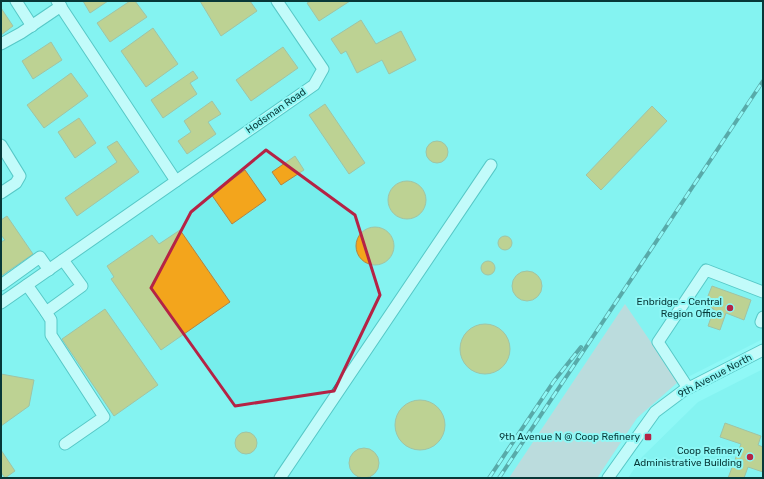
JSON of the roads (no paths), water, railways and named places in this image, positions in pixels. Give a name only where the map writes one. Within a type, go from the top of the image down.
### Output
[{"type":"street","points":[[16,1],[32,26]]},
{"type":"street","name":"Hodsman Road","points":[[1,303],[314,85],[323,69],[277,1]]},
{"type":"street","points":[[1,44],[32,26],[59,4],[176,181]]},
{"type":"street","points":[[1,145],[20,176],[16,183],[1,193]]},
{"type":"street","points":[[280,478],[491,165]]},
{"type":"street","points":[[1,285],[40,257],[49,270]]},
{"type":"street","points":[[46,312],[82,286],[63,260]]},
{"type":"street","points":[[688,388],[658,342],[706,270],[763,292]]},
{"type":"street","points":[[27,285],[51,320],[51,335],[104,418],[65,444]]},
{"type":"street","name":"9th Avenue North","points":[[608,478],[656,412],[688,388],[763,350]]},
{"type":"railway","points":[[499,478],[763,81]]},
{"type":"railway","points":[[489,478],[554,381],[581,347]]},
{"type":"place","name":"Enbridge - Central Region Office","points":[[730,308]]},
{"type":"place","name":"9th Avenue N @ Coop Refinery","points":[[648,437]]},
{"type":"place","name":"Coop Refinery Administrative Building","points":[[750,457]]}]
